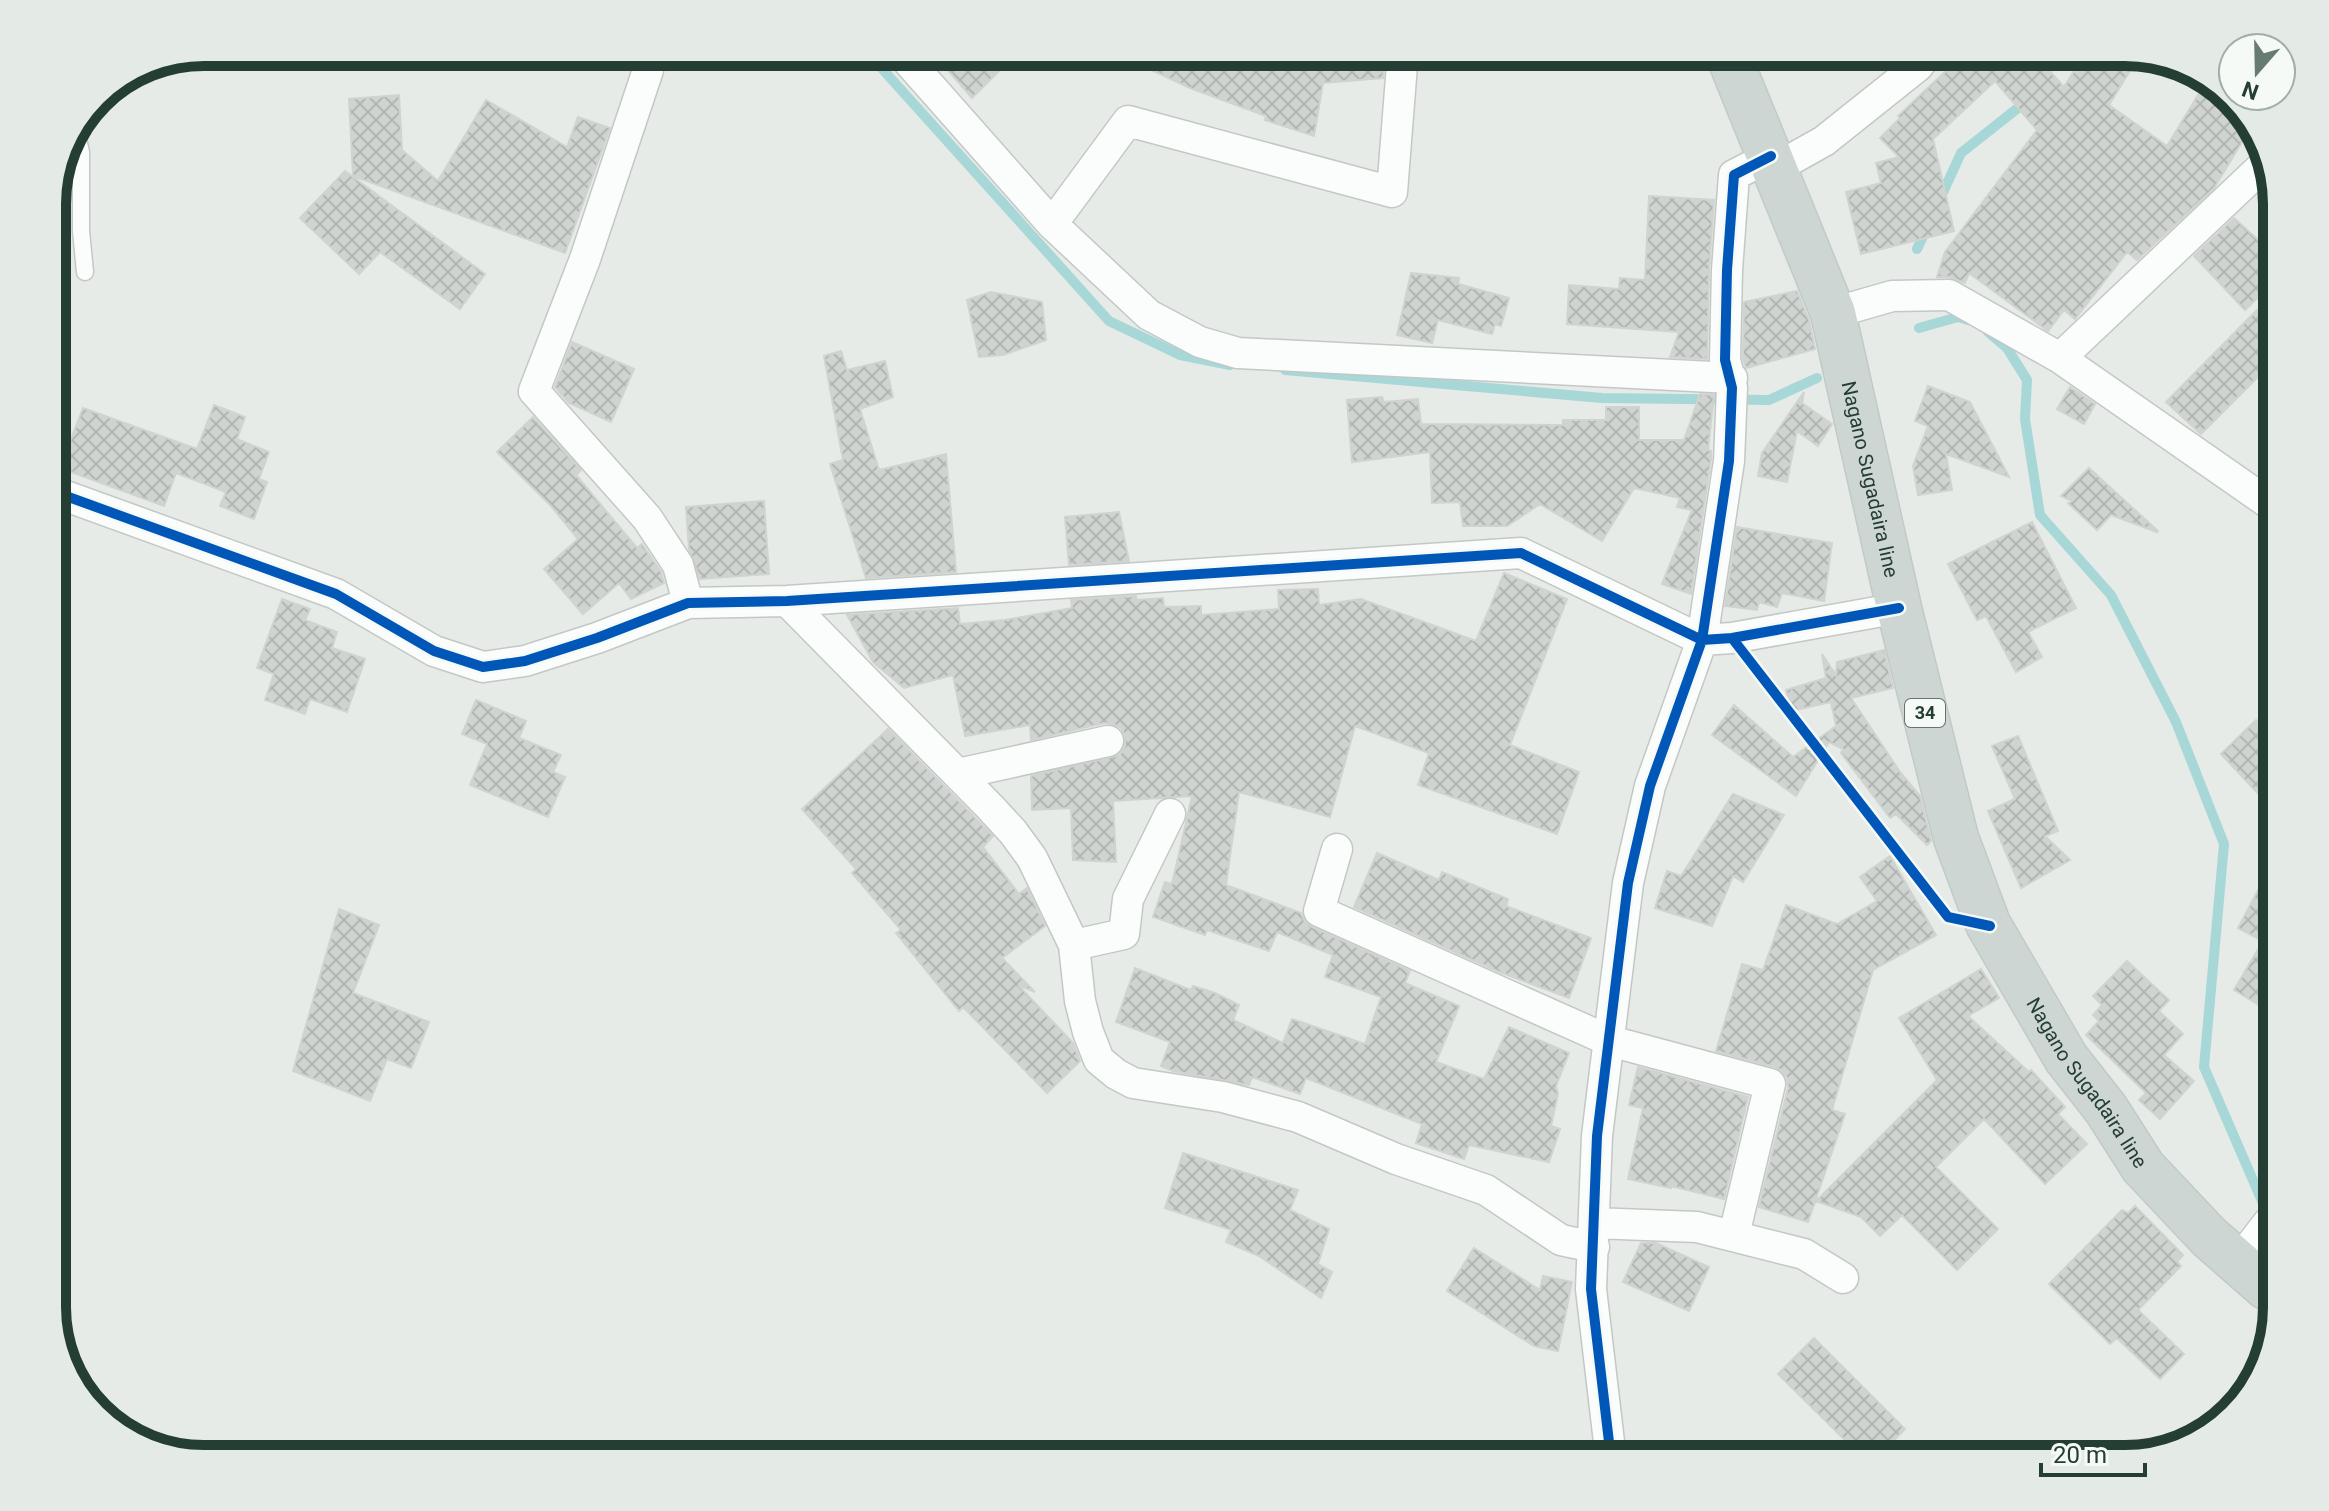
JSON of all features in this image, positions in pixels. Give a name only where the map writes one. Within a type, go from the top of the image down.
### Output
[{"type":"main road","name":"Nagano Sugadaira line","points":[[1733,66],[1833,313],[1899,608],[1956,838],[1988,924],[2066,1058],[2106,1109],[2143,1167],[2237,1263],[2263,1285]]},
{"type":"street","points":[[648,66],[585,259],[534,391],[647,518],[678,565],[688,603]]},
{"type":"street","points":[[912,66],[1052,224],[1149,315],[1200,342],[1238,353],[1732,392]]},
{"type":"street","points":[[1052,224],[1128,121],[1392,192],[1402,66]]},
{"type":"street","points":[[1609,1445],[1591,1289],[1597,1136],[1628,883],[1650,786],[1702,640],[1729,461],[1732,392],[1725,360],[1734,175],[1824,141],[1918,66]]},
{"type":"street","points":[[2060,358],[2258,170]]},
{"type":"street","points":[[1833,313],[1892,296],[1949,295],[2060,358],[2263,499]]},
{"type":"street","points":[[66,496],[336,594],[434,651],[483,667],[525,661],[597,638],[688,603],[787,601],[1521,553],[1702,640],[1732,638],[1899,608]]},
{"type":"street","points":[[787,601],[958,774],[1013,832],[1032,858],[1074,945],[1080,1001],[1088,1032],[1099,1060],[1116,1074],[1133,1083],[1223,1097],[1298,1117],[1396,1159],[1486,1190],[1561,1240],[1697,1227],[1804,1254],[1843,1278]]},
{"type":"street","points":[[958,774],[1108,741]]},
{"type":"street","points":[[1074,945],[1124,934],[1128,899],[1170,814]]},
{"type":"street","points":[[1337,849],[1319,911],[1610,1041],[1770,1084],[1734,1235]]},
{"type":"street","points":[[2237,1263],[2263,1230]]},
{"type":"lane","points":[[79,145],[85,272]]},
{"type":"building","points":[[944,66],[1004,66],[972,98]]},
{"type":"building","points":[[1143,66],[1384,66],[1383,78],[1323,83],[1314,136],[1265,120],[1266,116],[1190,88]]},
{"type":"building","points":[[1951,66],[2045,66],[2064,87],[2077,66],[2125,66],[2133,66],[2109,105],[2167,146],[2202,89],[2217,101],[2217,112],[2228,112],[2245,137],[2214,188],[2137,260],[2127,252],[2075,319],[2064,310],[2048,331],[1969,273],[1965,283],[1949,277],[1937,277],[1945,252],[2037,130],[1995,81],[1933,139],[1954,231],[1861,254],[1846,192],[1881,183],[1876,163],[1899,157],[1880,138],[1900,118],[1898,116]]},
{"type":"building","points":[[399,95],[402,150],[438,181],[486,100],[567,147],[578,117],[610,128],[565,253],[353,176],[349,99]]},
{"type":"building","points":[[345,171],[485,274],[460,309],[380,252],[359,274],[300,218]]},
{"type":"building","points":[[1649,196],[1714,200],[1707,359],[1670,357],[1679,332],[1567,324],[1569,285],[1619,289],[1620,278],[1645,280]]},
{"type":"building","points":[[2234,218],[2263,244],[2263,293],[2245,310],[2194,256]]},
{"type":"building","points":[[1411,273],[1459,278],[1458,284],[1509,298],[1501,326],[1495,324],[1492,334],[1438,320],[1432,343],[1397,335]]},
{"type":"building","points":[[1797,291],[1809,320],[1815,349],[1746,368],[1743,358],[1744,302]]},
{"type":"building","points":[[991,292],[1042,302],[1046,340],[1003,355],[979,357],[967,300]]},
{"type":"building","points":[[2257,310],[2263,316],[2263,380],[2259,376],[2201,434],[2166,402]]},
{"type":"building","points":[[572,342],[634,369],[611,422],[569,403],[555,387]]},
{"type":"building","points":[[841,351],[847,370],[885,361],[893,397],[860,409],[879,470],[946,454],[956,572],[866,578],[830,464],[843,460],[824,356]]},
{"type":"building","points":[[1928,386],[1970,402],[2009,477],[1946,454],[1952,490],[1918,495],[1913,466],[1928,426],[1915,421]]},
{"type":"building","points":[[2070,387],[2095,404],[2084,424],[2057,409]]},
{"type":"building","points":[[1804,392],[1802,403],[1832,424],[1818,446],[1797,431],[1787,482],[1758,476],[1762,453]]},
{"type":"building","points":[[1700,394],[1714,395],[1708,450],[1711,451],[1711,459],[1691,594],[1662,584],[1692,510],[1677,507],[1680,498],[1634,488],[1602,541],[1540,504],[1507,526],[1463,526],[1460,502],[1432,503],[1430,452],[1352,462],[1347,400],[1382,397],[1384,402],[1418,399],[1421,424],[1563,425],[1563,420],[1606,420],[1606,407],[1639,407],[1639,440],[1684,440]]},
{"type":"building","points":[[214,405],[245,417],[237,439],[269,452],[259,479],[267,482],[254,519],[220,506],[226,492],[176,473],[164,506],[66,470],[66,452],[83,408],[197,449]]},
{"type":"building","points":[[533,417],[581,470],[576,475],[637,548],[642,544],[661,572],[664,583],[631,599],[619,583],[583,614],[544,569],[578,539],[551,506],[497,452]]},
{"type":"building","points":[[2089,468],[2158,531],[2111,515],[2097,530],[2068,503],[2072,501],[2061,496]]},
{"type":"building","points":[[764,501],[769,574],[700,579],[689,549],[686,507]]},
{"type":"building","points":[[1119,512],[1129,561],[1069,565],[1065,517]]},
{"type":"building","points":[[2032,522],[2076,608],[2028,632],[2042,657],[2016,672],[1986,616],[1977,620],[1948,564]]},
{"type":"building","points":[[1737,527],[1832,543],[1824,601],[1782,593],[1777,607],[1759,602],[1757,610],[1725,606]]},
{"type":"building","points":[[1504,573],[1567,599],[1510,745],[1579,772],[1557,834],[1418,785],[1429,753],[1355,726],[1330,817],[1239,792],[1226,885],[1301,913],[1305,922],[1312,927],[1410,971],[1405,983],[1459,1006],[1436,1062],[1484,1079],[1509,1027],[1569,1053],[1556,1086],[1558,1094],[1551,1126],[1560,1129],[1549,1162],[1469,1145],[1464,1159],[1416,1143],[1422,1124],[1306,1078],[1300,1094],[1252,1077],[1249,1085],[1161,1066],[1170,1042],[1116,1022],[1135,968],[1191,990],[1193,986],[1215,993],[1239,1005],[1233,1020],[1283,1043],[1292,1019],[1365,1044],[1381,997],[1325,977],[1333,955],[1277,932],[1269,951],[1207,930],[1205,935],[1153,917],[1165,882],[1172,884],[1192,796],[1113,801],[1116,862],[1073,860],[1071,808],[1032,810],[1031,776],[1120,755],[1125,746],[1121,728],[1104,723],[1031,740],[1030,725],[965,736],[953,675],[904,688],[873,662],[847,615],[958,608],[960,624],[1005,620],[1072,608],[1071,600],[1136,596],[1137,600],[1163,598],[1164,607],[1201,606],[1201,615],[1279,609],[1278,590],[1318,589],[1319,605],[1361,599],[1476,641]]},
{"type":"building","points":[[282,599],[310,609],[305,620],[337,632],[332,648],[365,659],[347,712],[310,699],[305,714],[265,700],[274,674],[257,668]]},
{"type":"building","points":[[1884,650],[1893,688],[1851,698],[1900,772],[1920,796],[1931,841],[1927,845],[1896,814],[1890,818],[1841,753],[1843,749],[1829,742],[1796,796],[1712,735],[1734,705],[1793,757],[1836,726],[1831,702],[1791,711],[1786,690],[1826,678],[1822,654],[1836,675],[1837,662]]},
{"type":"building","points":[[476,700],[526,721],[519,738],[561,755],[553,772],[565,777],[548,817],[470,785],[487,744],[462,734]]},
{"type":"building","points":[[2256,720],[2263,728],[2263,799],[2221,754]]},
{"type":"building","points":[[888,729],[993,836],[983,847],[1019,894],[1027,888],[1045,926],[1002,958],[1035,992],[1018,985],[1073,1043],[1080,1061],[1047,1093],[963,1007],[959,1011],[896,933],[901,930],[852,873],[856,869],[802,809]]},
{"type":"building","points":[[2018,736],[2058,831],[2045,836],[2070,860],[2021,888],[1988,811],[2015,799],[1992,746]]},
{"type":"building","points":[[1733,794],[1784,815],[1743,882],[1733,876],[1712,926],[1655,908],[1667,871],[1681,876]]},
{"type":"building","points":[[1377,853],[1439,880],[1442,872],[1508,899],[1506,906],[1591,938],[1569,998],[1497,971],[1354,907]]},
{"type":"building","points":[[1890,856],[1936,935],[1873,970],[1832,1110],[1845,1114],[1808,1222],[1759,1207],[1788,1088],[1787,1078],[1775,1067],[1716,1051],[1742,964],[1763,970],[1786,905],[1837,924],[1877,901],[1860,877]]},
{"type":"building","points":[[2263,881],[2263,941],[2238,928]]},
{"type":"building","points":[[339,909],[379,925],[353,993],[429,1022],[411,1068],[387,1059],[370,1101],[293,1071]]},
{"type":"building","points":[[2263,941],[2263,1008],[2234,990]]},
{"type":"building","points":[[2127,961],[2169,1000],[2159,1011],[2183,1034],[2164,1055],[2194,1081],[2160,1119],[2139,1100],[2146,1093],[2086,1035],[2099,1021],[2093,1015],[2102,1005],[2093,996]]},
{"type":"building","points":[[1981,969],[1999,998],[1968,1016],[2029,1072],[2031,1070],[2065,1107],[2058,1114],[2087,1144],[2045,1184],[1984,1119],[1936,1167],[1998,1229],[1957,1270],[1902,1215],[1880,1236],[1861,1217],[1816,1201],[1937,1080],[1899,1018]]},
{"type":"building","points":[[1638,1067],[1748,1097],[1724,1199],[1628,1179],[1643,1108],[1629,1105]]},
{"type":"building","points":[[1183,1153],[1298,1190],[1290,1210],[1329,1229],[1318,1264],[1332,1272],[1321,1298],[1259,1256],[1226,1242],[1231,1230],[1165,1208]]},
{"type":"building","points":[[2135,1206],[2183,1255],[2177,1262],[2181,1266],[2138,1310],[2184,1354],[2160,1379],[2117,1338],[2110,1344],[2049,1284],[2122,1210],[2128,1213]]},
{"type":"building","points":[[1641,1243],[1656,1243],[1709,1267],[1689,1311],[1623,1282]]},
{"type":"building","points":[[1474,1248],[1540,1290],[1543,1276],[1572,1282],[1558,1351],[1534,1346],[1447,1291]]},
{"type":"building","points":[[1814,1338],[1905,1429],[1890,1445],[1850,1445],[1778,1374]]},
{"type":"waterway","points":[[880,66],[1109,321],[1180,355],[1230,365]]},
{"type":"waterway","points":[[2042,77],[2044,66]]},
{"type":"waterway","points":[[1940,199],[1961,153],[2028,100]]},
{"type":"waterway","points":[[1917,249],[1927,228]]},
{"type":"waterway","points":[[1919,328],[1958,317],[1968,320]]},
{"type":"waterway","points":[[1988,332],[2007,348],[2027,380],[2025,419],[2040,515],[2111,595],[2176,722],[2224,844],[2204,1067],[2263,1202]]},
{"type":"waterway","points":[[1285,370],[1602,398],[1769,400],[1817,378]]},
{"type":"cycle path","points":[[1609,1445],[1591,1289],[1597,1136],[1628,883],[1650,786],[1702,640],[1729,461],[1732,388],[1725,360],[1734,175],[1771,156]]},
{"type":"cycle path","points":[[66,496],[336,594],[434,651],[483,667],[525,661],[597,638],[688,603],[787,601],[1521,553],[1702,640],[1732,638],[1899,608]]},
{"type":"cycle path","points":[[1732,638],[1948,917],[1990,926]]}]
